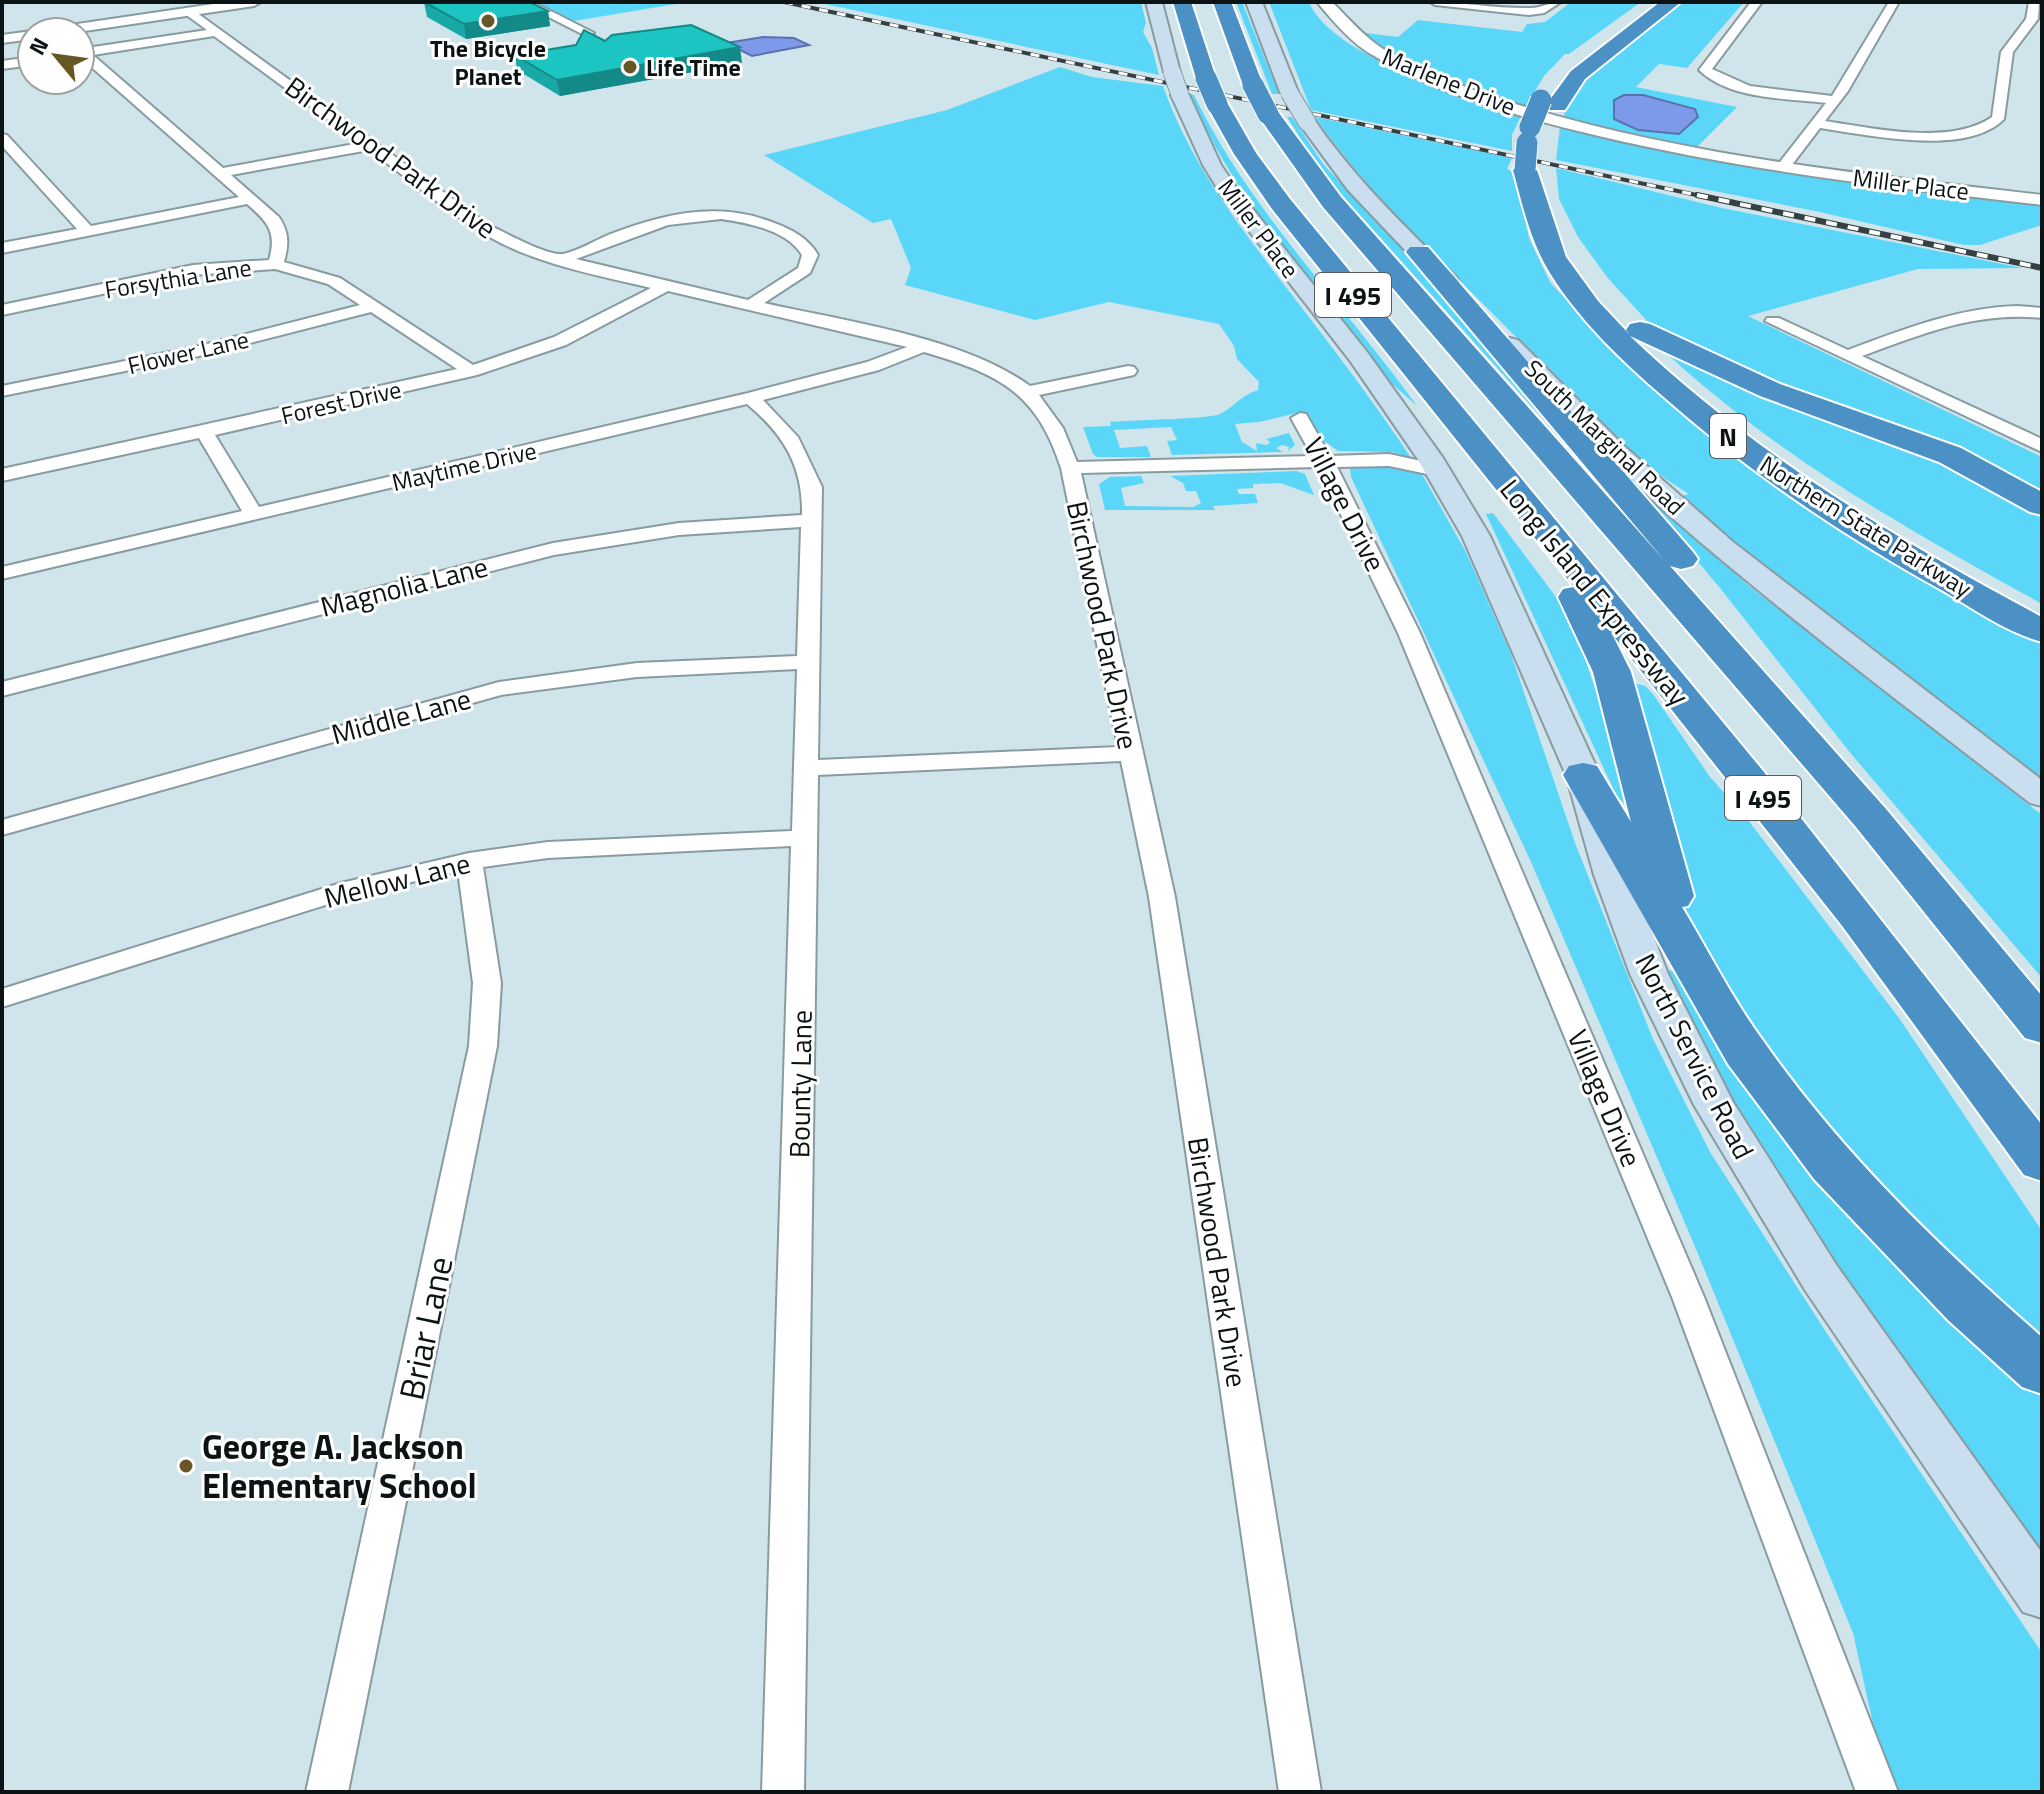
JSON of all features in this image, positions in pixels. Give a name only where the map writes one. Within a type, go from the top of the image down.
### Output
[{"type":"highway","name":"Long Island Expressway","points":[[1182,2],[1217,104],[1245,154],[1281,204],[1800,842],[1941,1022],[2042,1162]]},
{"type":"highway","name":"Long Island Expressway","points":[[1222,2],[1253,85],[1268,114],[1332,202],[1871,818],[2042,1027]]},
{"type":"highway","points":[[1540,134],[1576,59],[1656,2]]},
{"type":"highway","points":[[1540,134],[1578,75],[1672,2]]},
{"type":"highway","name":"Northern State Parkway","points":[[1540,134],[1571,241],[1603,287],[1640,330],[1654,355],[1780,455],[1888,525],[2042,612]]},
{"type":"highway","name":"Northern State Parkway","points":[[1540,134],[1551,254],[1606,327],[1684,401],[1782,476],[1874,536],[2042,631]]},
{"type":"highway","points":[[1419,252],[1618,480],[1848,770],[1871,818]]},
{"type":"highway","points":[[1640,330],[1770,390],[1950,455],[2042,505]]},
{"type":"highway","points":[[1501,477],[1571,586],[1612,672],[1686,946]]},
{"type":"highway","points":[[1583,775],[1686,946],[1745,1052],[1832,1166],[1957,1294],[2042,1371]]},
{"type":"main road","name":"Miller Place","points":[[1154,2],[1180,95],[1212,165],[1232,196],[1359,357],[1437,470]]},
{"type":"main road","name":"South Marginal Road","points":[[1254,2],[1289,92],[1324,150],[1597,435],[1680,511],[1796,606],[2042,796]]},
{"type":"main road","name":"North Service Road","points":[[1437,470],[1476,536],[1583,775],[1612,875],[1649,974],[1714,1105],[1821,1278],[2042,1595]]},
{"type":"street","points":[[96,25],[254,2]]},
{"type":"street","points":[[524,2],[588,33],[534,2]]},
{"type":"street","name":"Marlene Drive","points":[[1324,2],[1339,23],[1376,52],[1446,84],[1540,134]]},
{"type":"street","points":[[1435,2],[1536,12],[1556,2]]},
{"type":"street","points":[[1757,2],[1705,70],[1715,78],[1741,86],[1835,100]]},
{"type":"street","points":[[1783,167],[1835,100],[1894,2]]},
{"type":"street","points":[[2023,2],[2042,4]]},
{"type":"street","points":[[1818,124],[1909,135],[1963,133],[1993,124],[1998,119],[2007,52],[2032,19],[2034,3]]},
{"type":"street","name":"Birchwood Park Drive","points":[[189,12],[484,228],[521,248],[558,261],[923,346],[981,367],[1027,392],[1059,433],[1070,468],[1162,897],[1300,1792]]},
{"type":"street","points":[[2025,31],[2042,33]]},
{"type":"street","points":[[96,51],[217,32]]},
{"type":"street","points":[[96,65],[280,228],[281,244],[276,264]]},
{"type":"street","points":[[1963,133],[1982,141]]},
{"type":"street","name":"Miller Place","points":[[1540,134],[1659,145],[1783,167],[2042,200]]},
{"type":"street","points":[[2,138],[87,231]]},
{"type":"street","points":[[221,173],[373,145]]},
{"type":"street","points":[[2,248],[250,199]]},
{"type":"street","points":[[558,261],[656,222],[721,209],[758,220],[795,239],[810,255],[805,270],[750,305]]},
{"type":"street","name":"Forsythia Lane","points":[[2,310],[193,270],[276,264],[324,276],[471,371]]},
{"type":"street","name":"Forest Drive","points":[[2,475],[471,371],[560,341],[666,286]]},
{"type":"street","name":"Flower Lane","points":[[2,391],[199,351],[373,307]]},
{"type":"street","points":[[1849,355],[1971,313],[2002,310],[2042,313]]},
{"type":"street","points":[[1773,321],[2042,446]]},
{"type":"street","name":"Maytime Drive","points":[[2,573],[750,398],[873,366],[923,346]]},
{"type":"street","points":[[1027,392],[1128,371]]},
{"type":"street","name":"Bounty Lane","points":[[750,398],[786,431],[799,451],[812,487],[813,520],[783,1792]]},
{"type":"street","name":"Village Drive","points":[[1300,418],[1324,460],[1409,633],[1676,1269],[1877,1792]]},
{"type":"street","points":[[204,432],[254,514]]},
{"type":"street","points":[[1070,468],[1389,460],[1437,470]]},
{"type":"street","name":"Magnolia Lane","points":[[2,689],[553,549],[679,529],[813,520]]},
{"type":"street","name":"Middle Lane","points":[[2,828],[499,689],[637,670],[810,662]]},
{"type":"street","points":[[807,768],[1129,754]]},
{"type":"street","name":"Mellow Lane","points":[[2,998],[350,889],[469,861],[548,850],[805,838]]},
{"type":"street","name":"Briar Lane","points":[[327,1792],[483,1046],[487,983],[469,861]]},
{"type":"shaded area","points":[[537,2],[688,2],[574,21]]},
{"type":"shaded area","points":[[1141,2],[1146,23],[1143,32],[1152,48],[1159,75],[820,3]]},
{"type":"shaded area","points":[[1236,2],[1242,2],[1279,94],[1272,94]]},
{"type":"shaded area","points":[[1269,2],[1309,2],[1322,22],[1372,57],[1437,86],[1522,114],[1512,135],[1512,151],[1311,110]]},
{"type":"shaded area","points":[[1571,2],[1641,2],[1565,54],[1544,76],[1525,108],[1491,96],[1487,100],[1446,84],[1349,31],[1398,37],[1418,20],[1522,32],[1527,24],[1545,22]]},
{"type":"shaded area","points":[[1682,2],[1744,2],[1687,68],[1659,64],[1636,87],[1737,107],[1697,147],[1563,118],[1573,97],[1598,64]]},
{"type":"shaded area","points":[[763,37],[794,38],[809,45],[752,56],[726,43]]},
{"type":"shaded area","points":[[1060,67],[1092,77],[1163,86],[1188,144],[1220,197],[1411,458],[1392,452],[1338,451],[1308,429],[1305,420],[1297,413],[1235,424],[1242,442],[1257,451],[1256,443],[1267,445],[1270,442],[1266,439],[1289,433],[1295,445],[1288,451],[1289,447],[1282,445],[1276,448],[1283,452],[1172,455],[1167,441],[1177,440],[1171,427],[1114,430],[1120,448],[1147,446],[1151,457],[1097,457],[1083,427],[1111,426],[1110,422],[1213,416],[1258,390],[1259,382],[1237,359],[1234,346],[1219,324],[1109,302],[1035,320],[905,285],[911,268],[891,219],[873,223],[764,155],[947,110]]},
{"type":"shaded area","points":[[1190,94],[1194,95],[1242,178],[1269,217],[1417,406],[1389,381],[1279,244],[1229,171]]},
{"type":"shaded area","points":[[1624,95],[1643,95],[1695,109],[1698,117],[1679,134],[1638,130],[1614,119],[1614,100]]},
{"type":"shaded area","points":[[1287,117],[1292,117],[1324,165],[1447,296],[1596,478],[1350,204],[1317,165]]},
{"type":"shaded area","points":[[1315,117],[1512,158],[1507,169],[1516,173],[1529,238],[1550,282],[1611,349],[2042,641],[2042,784],[1755,564],[1678,497],[1689,494],[1619,441],[1575,398],[1384,202]]},
{"type":"shaded area","points":[[1560,126],[1742,166],[2042,204],[2042,225],[1980,245],[1964,245],[1815,211],[1556,160]]},
{"type":"shaded area","points":[[1556,168],[1722,208],[2023,268],[1918,269],[1748,316],[2042,457],[2042,500],[1689,349],[1647,321],[1607,277],[1578,237],[1559,199]]},
{"type":"shaded area","points":[[1664,351],[1903,441],[2042,515],[2042,604],[1893,519],[1798,458],[1707,389]]},
{"type":"shaded area","points":[[1401,465],[1423,476],[1466,552],[1511,654],[1575,843],[1653,1039],[1710,1152],[1830,1338],[2042,1653],[2042,1792],[1888,1792],[1853,1633],[1696,1249],[1531,862],[1351,477],[1350,469],[1357,466]]},
{"type":"shaded area","points":[[1296,471],[1305,474],[1314,495],[1280,483],[1253,484],[1253,488],[1237,489],[1239,494],[1255,494],[1258,503],[1213,506],[1215,510],[1105,510],[1099,484],[1110,477],[1141,476],[1144,483],[1121,488],[1125,506],[1193,507],[1201,503],[1196,491],[1186,491],[1183,483],[1170,476]]},
{"type":"shaded area","points":[[1621,471],[1749,586],[2042,815],[2042,978],[1852,755],[1720,588]]},
{"type":"shaded area","points":[[1493,513],[1571,617],[1601,706],[1626,799],[1624,803],[1617,797],[1486,514]]},
{"type":"shaded area","points":[[1631,682],[1645,686],[1653,694],[1710,777],[1745,816],[1899,1018],[2042,1231],[2042,1359],[1801,1112],[1725,994],[1687,913],[1659,816]]},
{"type":"shaded area","points":[[1668,970],[1681,973],[1977,1340],[2042,1396],[2042,1557],[1823,1248],[1746,1129]]},
{"type":"building","points":[[424,2],[530,2],[548,11],[464,24]]},
{"type":"building","points":[[691,25],[740,47],[557,80],[515,55],[576,45],[584,30],[605,41],[612,35]]},
{"type":"railway","points":[[784,2],[1706,197]]},
{"type":"railway","points":[[1697,195],[2042,268]]},
{"type":"place","name":"The Bicycle Planet","points":[[488,21]]},
{"type":"place","name":"Life Time","points":[[630,67]]},
{"type":"place","name":"George A. Jackson Elementary School","points":[[186,1466]]}]
